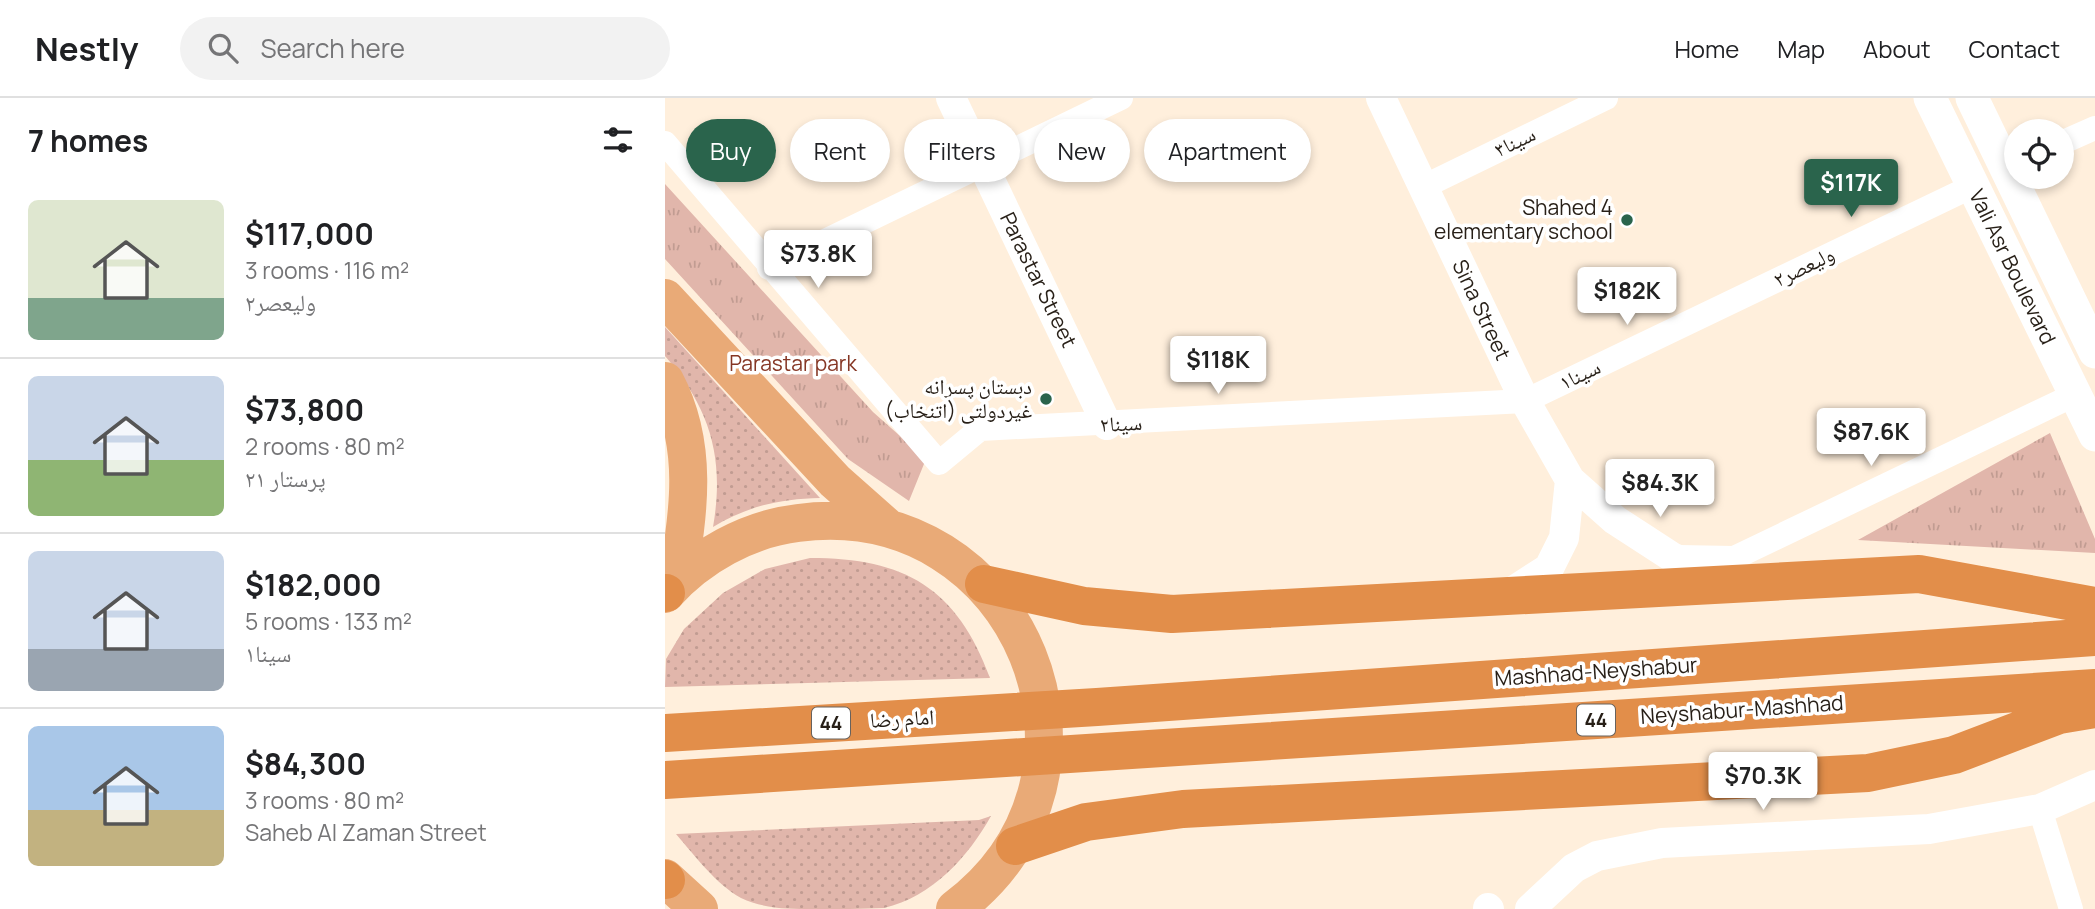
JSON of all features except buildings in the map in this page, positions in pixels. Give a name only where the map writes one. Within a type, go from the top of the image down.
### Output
[{"type":"highway","points":[[984,584],[1084,606],[1172,614],[1919,574],[2095,606]]},
{"type":"highway","name":"Mashhad-Neyshabur","points":[[1097,707],[2095,637]]},
{"type":"highway","name":"Neyshabur-Mashhad","points":[[665,780],[2095,688]]},
{"type":"highway","name":"امام رضا","points":[[665,733],[1097,707]]},
{"type":"highway","points":[[1015,846],[1086,822],[1183,809],[1868,773],[1954,755],[2059,715],[2095,709]]},
{"type":"main road","name":"Vali Asr Boulevard","points":[[1930,98],[1973,186],[2085,390],[2095,435]]},
{"type":"main road","name":"Vali Asr Boulevard","points":[[1972,98],[2004,155]]},
{"type":"main road","name":"Vali Asr Boulevard","points":[[2021,189],[2095,352]]},
{"type":"main road","points":[[665,298],[835,481],[887,527]]},
{"type":"main road","points":[[665,382],[680,409],[689,462],[688,522],[668,590]]},
{"type":"main road","points":[[668,590],[723,547],[775,526],[831,519],[887,527],[939,549],[984,584],[1017,629],[1039,681],[1045,737],[1037,794],[1015,846],[980,890],[955,909]]},
{"type":"main road","points":[[665,879],[699,909]]},
{"type":"street","name":"Parastar Street","points":[[951,98],[961,119]]},
{"type":"street","points":[[1020,147],[1121,98]]},
{"type":"street","name":"Sina Street","points":[[1381,98],[1525,401],[1570,480],[1615,520],[1672,557],[1732,584]]},
{"type":"street","name":"سینا۳","points":[[1423,187],[1606,98]]},
{"type":"street","points":[[2074,137],[2095,128]]},
{"type":"street","points":[[665,143],[769,268],[948,182]]},
{"type":"street","name":"Parastar Street","points":[[991,182],[1107,425]]},
{"type":"street","name":"ولیعصر۲","points":[[1749,293],[1973,186]]},
{"type":"street","name":"سینا۲","points":[[769,268],[939,463],[980,429],[1107,425],[1525,401]]},
{"type":"street","name":"سینا۱","points":[[1525,401],[1749,293]]},
{"type":"street","points":[[1672,557],[1734,558],[2085,390]]},
{"type":"street","points":[[1504,597],[1549,568],[1565,538],[1570,480]]},
{"type":"street","points":[[1530,909],[1574,869],[1597,856],[1663,843],[1929,829],[2040,809],[2095,785]]},
{"type":"street","points":[[2040,809],[2071,909]]},
{"type":"street","points":[[1470,909],[1488,909]]},
{"type":"green space","name":"Parastar park","points":[[665,184],[873,412],[926,459],[909,501],[848,459],[665,259]]},
{"type":"green space","points":[[665,327],[820,498],[764,505],[713,527],[717,478],[710,435],[693,395],[665,356]]},
{"type":"green space","points":[[2050,433],[2095,539],[2095,553],[1858,540]]},
{"type":"green space","points":[[810,558],[844,559],[874,564],[900,572],[923,584],[944,600],[961,621],[977,647],[990,678],[665,687],[666,659],[684,629],[723,593],[765,569]]},
{"type":"green space","points":[[991,816],[971,846],[947,873],[918,895],[884,908],[786,908],[750,902],[714,877],[676,834],[979,820]]},
{"type":"place","name":"Shahed 4 elementary school","points":[[1627,220]]},
{"type":"place","name":"دبستان پسرانه غیردولتی (اتنخاب)","points":[[1046,399]]}]
